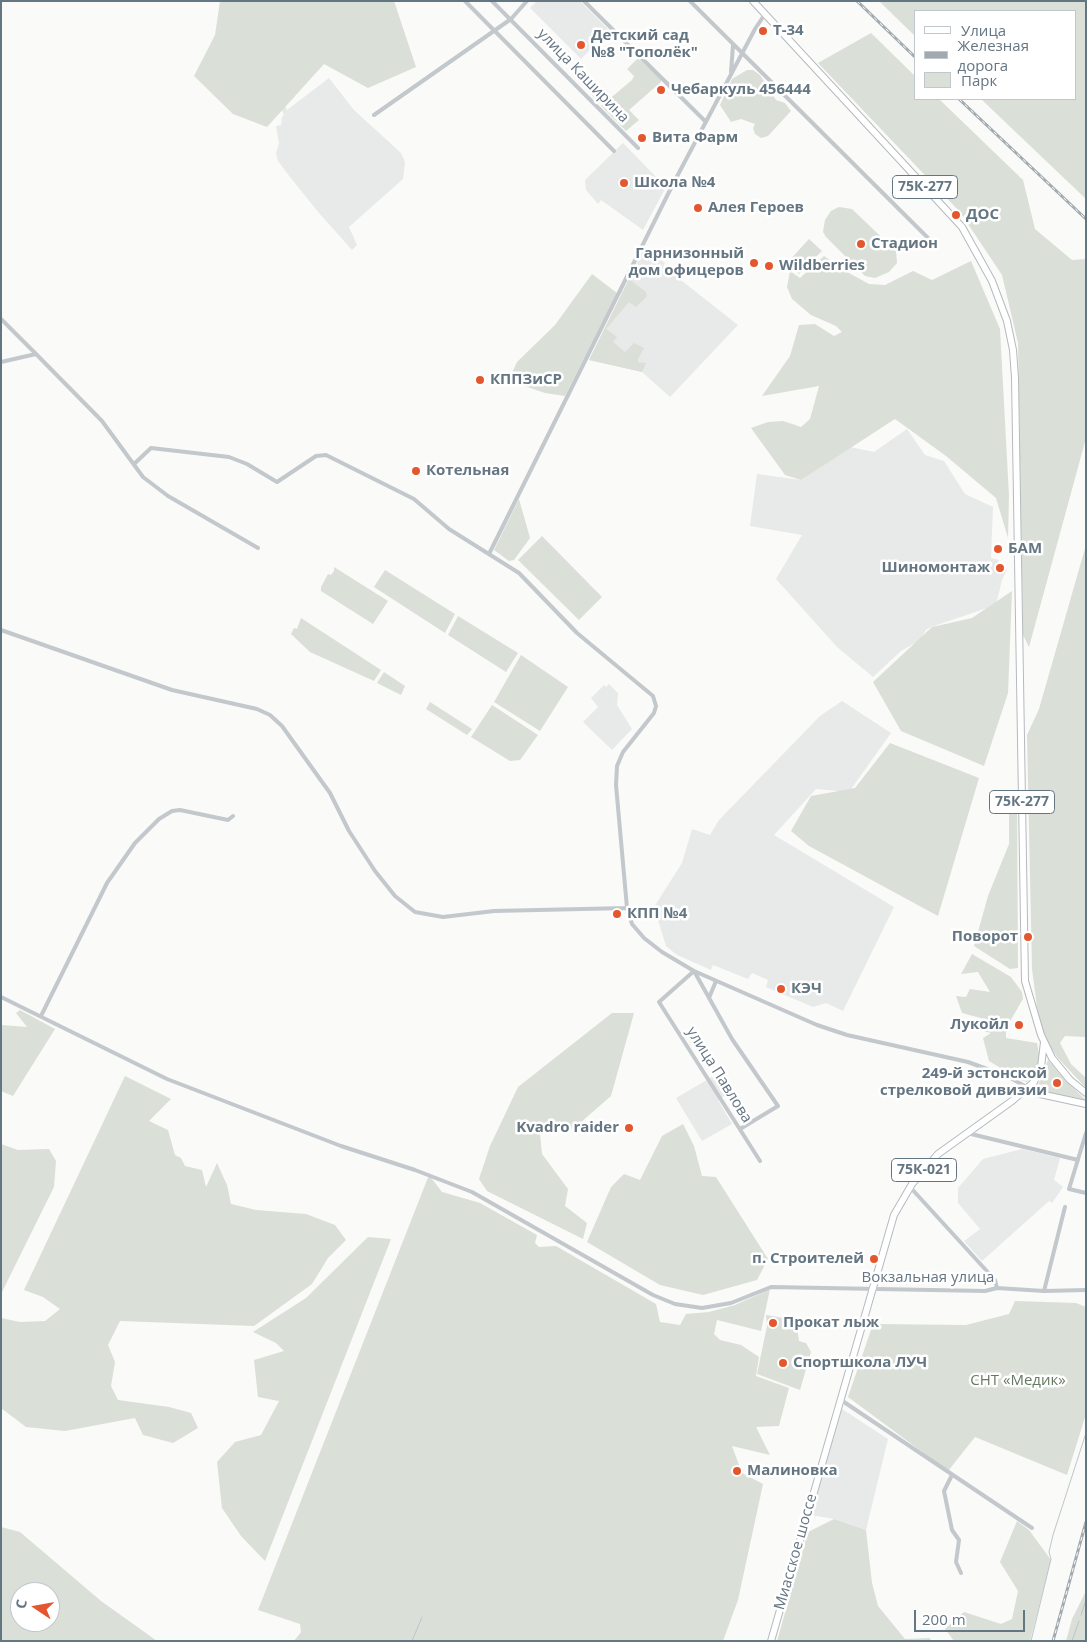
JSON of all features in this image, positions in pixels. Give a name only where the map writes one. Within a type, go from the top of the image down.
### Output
[{"type":"main road","name":"75К-277","points":[[753,1],[962,227],[992,281],[1007,321],[1013,350],[1015,378],[1024,967],[1028,997],[1044,1041]]},
{"type":"main road","name":"75К-021","points":[[872,1290],[889,1229],[910,1187],[938,1154],[1028,1088],[1042,1067],[1044,1041]]},
{"type":"main road","points":[[1044,1041],[1061,1069],[1086,1093]]},
{"type":"main road","points":[[1028,1088],[1040,1094],[1086,1104]]},
{"type":"main road","name":"Миасское шоссе","points":[[771,1641],[872,1290]]},
{"type":"street","name":"улица Каширина","points":[[465,1],[614,150]]},
{"type":"street","name":"улица Каширина","points":[[492,1],[638,148]]},
{"type":"street","points":[[374,115],[495,31],[511,19],[527,1]]},
{"type":"street","points":[[584,1],[706,122]]},
{"type":"street","points":[[690,1],[929,239]]},
{"type":"street","points":[[488,554],[706,122],[765,14]]},
{"type":"street","points":[[731,74],[733,45]]},
{"type":"street","points":[[1,319],[102,421],[143,477],[168,496],[258,548]]},
{"type":"street","points":[[1,362],[36,354]]},
{"type":"street","points":[[134,464],[150,448],[229,457],[247,464],[277,482],[316,456],[326,455],[414,499],[449,529],[519,573],[577,633],[653,696],[656,706],[654,713],[623,752],[617,766],[616,786],[627,908],[632,924],[644,938],[662,952],[694,971],[817,1025],[847,1035],[968,1062],[1009,1077],[1028,1088]]},
{"type":"street","points":[[1,630],[172,690],[257,709],[270,714],[282,726],[330,792],[349,831],[375,871],[396,896],[415,912],[443,917],[494,911],[627,908]]},
{"type":"street","points":[[1,997],[40,1016],[107,883],[135,843],[160,819],[172,811],[180,810],[228,820],[233,816]]},
{"type":"street","points":[[694,971],[732,1039],[778,1106],[740,1129]]},
{"type":"street","name":"улица Павлова","points":[[694,971],[659,1002],[760,1161]]},
{"type":"street","points":[[709,998],[716,981]]},
{"type":"street","name":"Вокзальная улица","points":[[40,1016],[167,1079],[341,1146],[415,1170],[472,1192],[652,1295],[675,1304],[702,1308],[731,1303],[771,1287],[985,1292],[998,1288],[1044,1291],[1086,1290]]},
{"type":"street","points":[[1086,1132],[1069,1189],[1086,1193]]},
{"type":"street","points":[[967,1133],[1078,1160]]},
{"type":"street","points":[[910,1187],[995,1280],[998,1288]]},
{"type":"street","points":[[1044,1291],[1066,1207]]},
{"type":"street","points":[[840,1400],[1032,1528]]},
{"type":"street","points":[[952,1475],[944,1491],[952,1530],[959,1540],[956,1562],[961,1573]]},
{"type":"shaded area","name":"Детский сад №8 \"Тополёк\"","points":[[537,1],[580,1],[609,30],[581,59],[530,8]]},
{"type":"shaded area","points":[[329,78],[354,110],[401,153],[405,162],[403,179],[349,227],[357,245],[352,250],[290,177],[278,161],[276,153],[279,143],[276,126],[281,125],[284,115],[281,108],[285,106],[287,110]]},
{"type":"shaded area","points":[[594,79],[609,95],[600,104],[585,88]]},
{"type":"shaded area","name":"Школа №4","points":[[623,143],[666,187],[643,230],[601,200],[598,204],[586,190],[585,180]]},
{"type":"shaded area","points":[[644,248],[665,263],[663,266],[738,325],[670,397],[642,372],[589,360]]},
{"type":"shaded area","points":[[907,429],[925,455],[944,461],[965,494],[993,507],[991,558],[999,560],[997,564],[1007,569],[1002,580],[996,605],[931,627],[926,630],[920,640],[901,651],[873,677],[837,647],[776,579],[802,535],[750,526],[757,474],[801,480],[850,447],[874,452]]},
{"type":"shaded area","points":[[609,684],[618,693],[617,705],[632,729],[612,750],[583,722],[598,707],[591,698],[604,685],[606,687]]},
{"type":"shaded area","points":[[842,701],[891,733],[849,792],[816,789],[774,835],[894,907],[843,1011],[826,1003],[813,1007],[766,987],[768,980],[752,973],[748,979],[713,965],[711,970],[677,955],[666,946],[654,907],[682,863],[692,829],[710,835],[719,820],[820,716]]},
{"type":"shaded area","points":[[713,1069],[727,1089],[725,1091],[727,1094],[718,1100],[732,1124],[702,1141],[676,1098],[712,1077],[714,1080],[716,1079],[711,1070]]},
{"type":"shaded area","points":[[1022,1149],[1060,1158],[1054,1180],[1063,1187],[1052,1203],[1049,1201],[982,1261],[964,1241],[980,1229],[958,1203],[958,1188],[983,1159]]},
{"type":"shaded area","points":[[842,1409],[888,1439],[866,1530],[834,1519],[811,1515]]},
{"type":"green space","points":[[220,1],[394,1],[416,67],[368,88],[324,64],[267,127],[233,114],[194,76],[215,35]]},
{"type":"green space","points":[[879,1],[1086,1],[1086,199],[982,100],[1077,100],[1077,10],[914,10],[914,35]]},
{"type":"green space","points":[[871,33],[914,75],[914,100],[940,100],[1023,180],[1035,229],[1072,260],[1086,259],[1086,438],[1029,647],[1023,635],[1018,343],[1002,275],[960,212],[818,63]]},
{"type":"green space","points":[[638,58],[661,79],[661,82],[629,110],[639,120],[626,131],[601,106],[632,80],[634,76],[627,69]]},
{"type":"green space","points":[[747,70],[753,70],[760,75],[776,100],[785,103],[791,111],[768,136],[761,138],[755,134],[753,128],[755,124],[741,119],[731,122],[720,105],[732,79]]},
{"type":"green space","name":"Стадион","points":[[839,207],[852,209],[896,251],[897,263],[889,272],[875,278],[865,276],[826,237],[823,232],[825,220],[831,211]]},
{"type":"green space","points":[[809,239],[822,251],[799,274],[787,263]]},
{"type":"green space","points":[[824,256],[869,284],[885,285],[913,271],[932,280],[971,261],[1000,329],[1009,496],[1008,538],[996,498],[946,456],[895,419],[801,480],[785,475],[751,428],[768,422],[783,421],[801,427],[810,419],[819,386],[762,396],[790,356],[799,325],[815,324],[834,336],[842,332],[836,326],[811,315],[792,299],[787,287],[790,271],[800,278]]},
{"type":"green space","points":[[592,274],[617,293],[565,396],[545,393],[519,384],[510,377],[517,362],[555,325]]},
{"type":"green space","points":[[629,279],[646,292],[647,296],[636,307],[629,302],[606,329],[617,337],[613,342],[625,352],[634,343],[644,348],[638,359],[638,362],[646,363],[642,372],[589,360]]},
{"type":"green space","points":[[519,499],[530,538],[514,560],[509,561],[494,550]]},
{"type":"green space","points":[[542,536],[602,597],[579,620],[518,560]]},
{"type":"green space","points":[[1086,545],[1086,1037],[1065,1036],[1060,1043],[1071,1064],[1086,1078],[1086,1088],[1057,1057],[1044,1037],[1037,1007],[1032,969],[1027,735],[1039,709]]},
{"type":"green space","points":[[334,567],[388,601],[373,624],[321,591],[321,587],[328,574],[331,575]]},
{"type":"green space","points":[[385,570],[455,614],[445,633],[374,587]]},
{"type":"green space","points":[[1012,591],[1008,693],[984,766],[901,731],[873,682],[932,627],[972,618]]},
{"type":"green space","points":[[458,616],[518,653],[506,672],[448,635]]},
{"type":"green space","points":[[301,618],[381,670],[374,681],[310,652],[291,634],[294,628],[297,629]]},
{"type":"green space","points":[[521,655],[568,687],[540,731],[494,702]]},
{"type":"green space","points":[[384,672],[405,686],[401,695],[377,683]]},
{"type":"green space","points":[[430,702],[472,729],[467,735],[426,709]]},
{"type":"green space","points":[[492,705],[538,735],[520,760],[510,761],[471,737]]},
{"type":"green space","points":[[890,743],[979,778],[938,916],[809,846],[791,831],[811,796],[855,788]]},
{"type":"green space","points":[[1009,794],[1017,795],[1018,968],[1010,969],[974,946],[988,896],[1009,844]]},
{"type":"green space","points":[[972,954],[1011,977],[1022,992],[1023,999],[1006,1028],[1006,1038],[1037,1043],[1040,1060],[1034,1075],[1027,1082],[1020,1080],[989,1061],[983,1038],[991,1033],[967,1027],[983,1024],[988,1020],[962,1013],[956,996],[966,997],[970,989],[990,992],[978,972],[961,974]]},
{"type":"green space","points":[[20,1010],[55,1029],[13,1096],[1,1091],[1,1025],[27,1027],[16,1013]]},
{"type":"green space","points":[[612,1013],[634,1013],[611,1096],[573,1129],[561,1125],[540,1134],[542,1154],[568,1189],[565,1206],[587,1223],[583,1239],[487,1191],[479,1179],[490,1146],[518,1087]]},
{"type":"green space","points":[[1048,1060],[1086,1100],[1040,1091],[1037,1088]]},
{"type":"green space","points":[[125,1076],[171,1099],[149,1121],[168,1130],[175,1155],[181,1158],[185,1166],[202,1170],[206,1187],[217,1163],[227,1185],[231,1204],[256,1210],[306,1214],[335,1225],[346,1240],[328,1258],[312,1284],[254,1326],[120,1321],[108,1345],[115,1362],[111,1386],[118,1400],[169,1407],[191,1413],[198,1428],[173,1443],[143,1435],[135,1418],[65,1431],[26,1427],[1,1408],[1,1318],[20,1322],[45,1321],[60,1309],[43,1297],[24,1290]]},
{"type":"green space","points":[[683,1124],[694,1146],[702,1176],[716,1177],[768,1259],[757,1280],[703,1295],[660,1285],[587,1242],[611,1187],[624,1174],[640,1180],[662,1136]]},
{"type":"green space","points":[[1,1144],[18,1150],[49,1149],[56,1161],[54,1187],[1,1294]]},
{"type":"green space","points":[[429,1175],[442,1192],[480,1203],[537,1235],[535,1243],[539,1247],[556,1246],[656,1304],[660,1322],[680,1325],[686,1314],[709,1312],[735,1305],[770,1289],[761,1331],[717,1320],[714,1334],[720,1340],[741,1345],[759,1357],[756,1376],[789,1388],[779,1426],[756,1427],[770,1455],[732,1446],[742,1473],[763,1484],[738,1600],[723,1641],[294,1641],[301,1632],[300,1624],[258,1610]]},
{"type":"green space","points":[[368,1237],[391,1239],[265,1561],[241,1536],[222,1508],[217,1462],[235,1442],[261,1435],[279,1401],[258,1397],[254,1360],[284,1351],[276,1343],[253,1332],[306,1298]]},
{"type":"green space","name":"СНТ «Медик»","points":[[1015,1301],[1076,1303],[1086,1307],[1086,1414],[1067,1475],[975,1437],[948,1471],[848,1397],[873,1324],[966,1325],[1009,1314]]},
{"type":"green space","name":"Спортшкола ЛУЧ","points":[[766,1315],[796,1320],[799,1341],[806,1343],[811,1352],[800,1390],[757,1374],[767,1326]]},
{"type":"green space","points":[[834,1519],[866,1530],[872,1583],[878,1606],[905,1639],[930,1638],[931,1641],[777,1641],[808,1532]]},
{"type":"green space","points":[[1017,1521],[1029,1530],[1051,1560],[1030,1641],[954,1641],[945,1629],[964,1612],[1001,1624],[1012,1619],[1018,1591],[1000,1562]]},
{"type":"green space","points":[[1,1527],[20,1532],[101,1601],[157,1641],[1,1641]]},
{"type":"green space","points":[[1086,1591],[1086,1641],[1066,1641],[1072,1619]]},
{"type":"waterway","points":[[1031,1641],[1051,1559],[1049,1552],[1053,1535],[1086,1433]]},
{"type":"waterway","points":[[1081,1615],[1086,1600]]},
{"type":"waterway","points":[[412,1641],[422,1617]]},
{"type":"waterway","points":[[1072,1641],[1079,1621]]},
{"type":"railway","points":[[857,1],[914,56]]},
{"type":"railway","points":[[960,100],[1086,219]]},
{"type":"railway","points":[[1053,1641],[1086,1522]]},
{"type":"place","name":"Т-34","points":[[763,31]]},
{"type":"place","name":"Детский сад №8 \"Тополёк\"","points":[[581,45]]},
{"type":"place","name":"Чебаpкуль 456444","points":[[661,90]]},
{"type":"place","name":"Вита Фарм","points":[[642,138]]},
{"type":"place","name":"Школа №4","points":[[624,183]]},
{"type":"place","name":"Алея Героев","points":[[698,208]]},
{"type":"place","name":"ДОС","points":[[956,215]]},
{"type":"place","name":"Стадион","points":[[861,244]]},
{"type":"place","name":"Гарнизонный дом офицеров","points":[[754,263]]},
{"type":"place","name":"Wildberries","points":[[769,266]]},
{"type":"place","name":"КППЗиСР","points":[[480,380]]},
{"type":"place","name":"Котельная","points":[[416,471]]},
{"type":"place","name":"БАМ","points":[[998,549]]},
{"type":"place","name":"Шиномонтаж","points":[[1000,568]]},
{"type":"place","name":"КПП №4","points":[[617,914]]},
{"type":"place","name":"Поворот","points":[[1028,937]]},
{"type":"place","name":"КЭЧ","points":[[781,989]]},
{"type":"place","name":"Лукойл","points":[[1019,1025]]},
{"type":"place","name":"249-й эстонской стрелковой дивизии","points":[[1057,1083]]},
{"type":"place","name":"Kvadro raider","points":[[629,1128]]},
{"type":"place","name":"п. Строителей","points":[[874,1259]]},
{"type":"place","name":"Прокат лыж","points":[[773,1323]]},
{"type":"place","name":"Спортшкола ЛУЧ","points":[[783,1363]]},
{"type":"place","name":"Малиновка","points":[[737,1471]]}]
